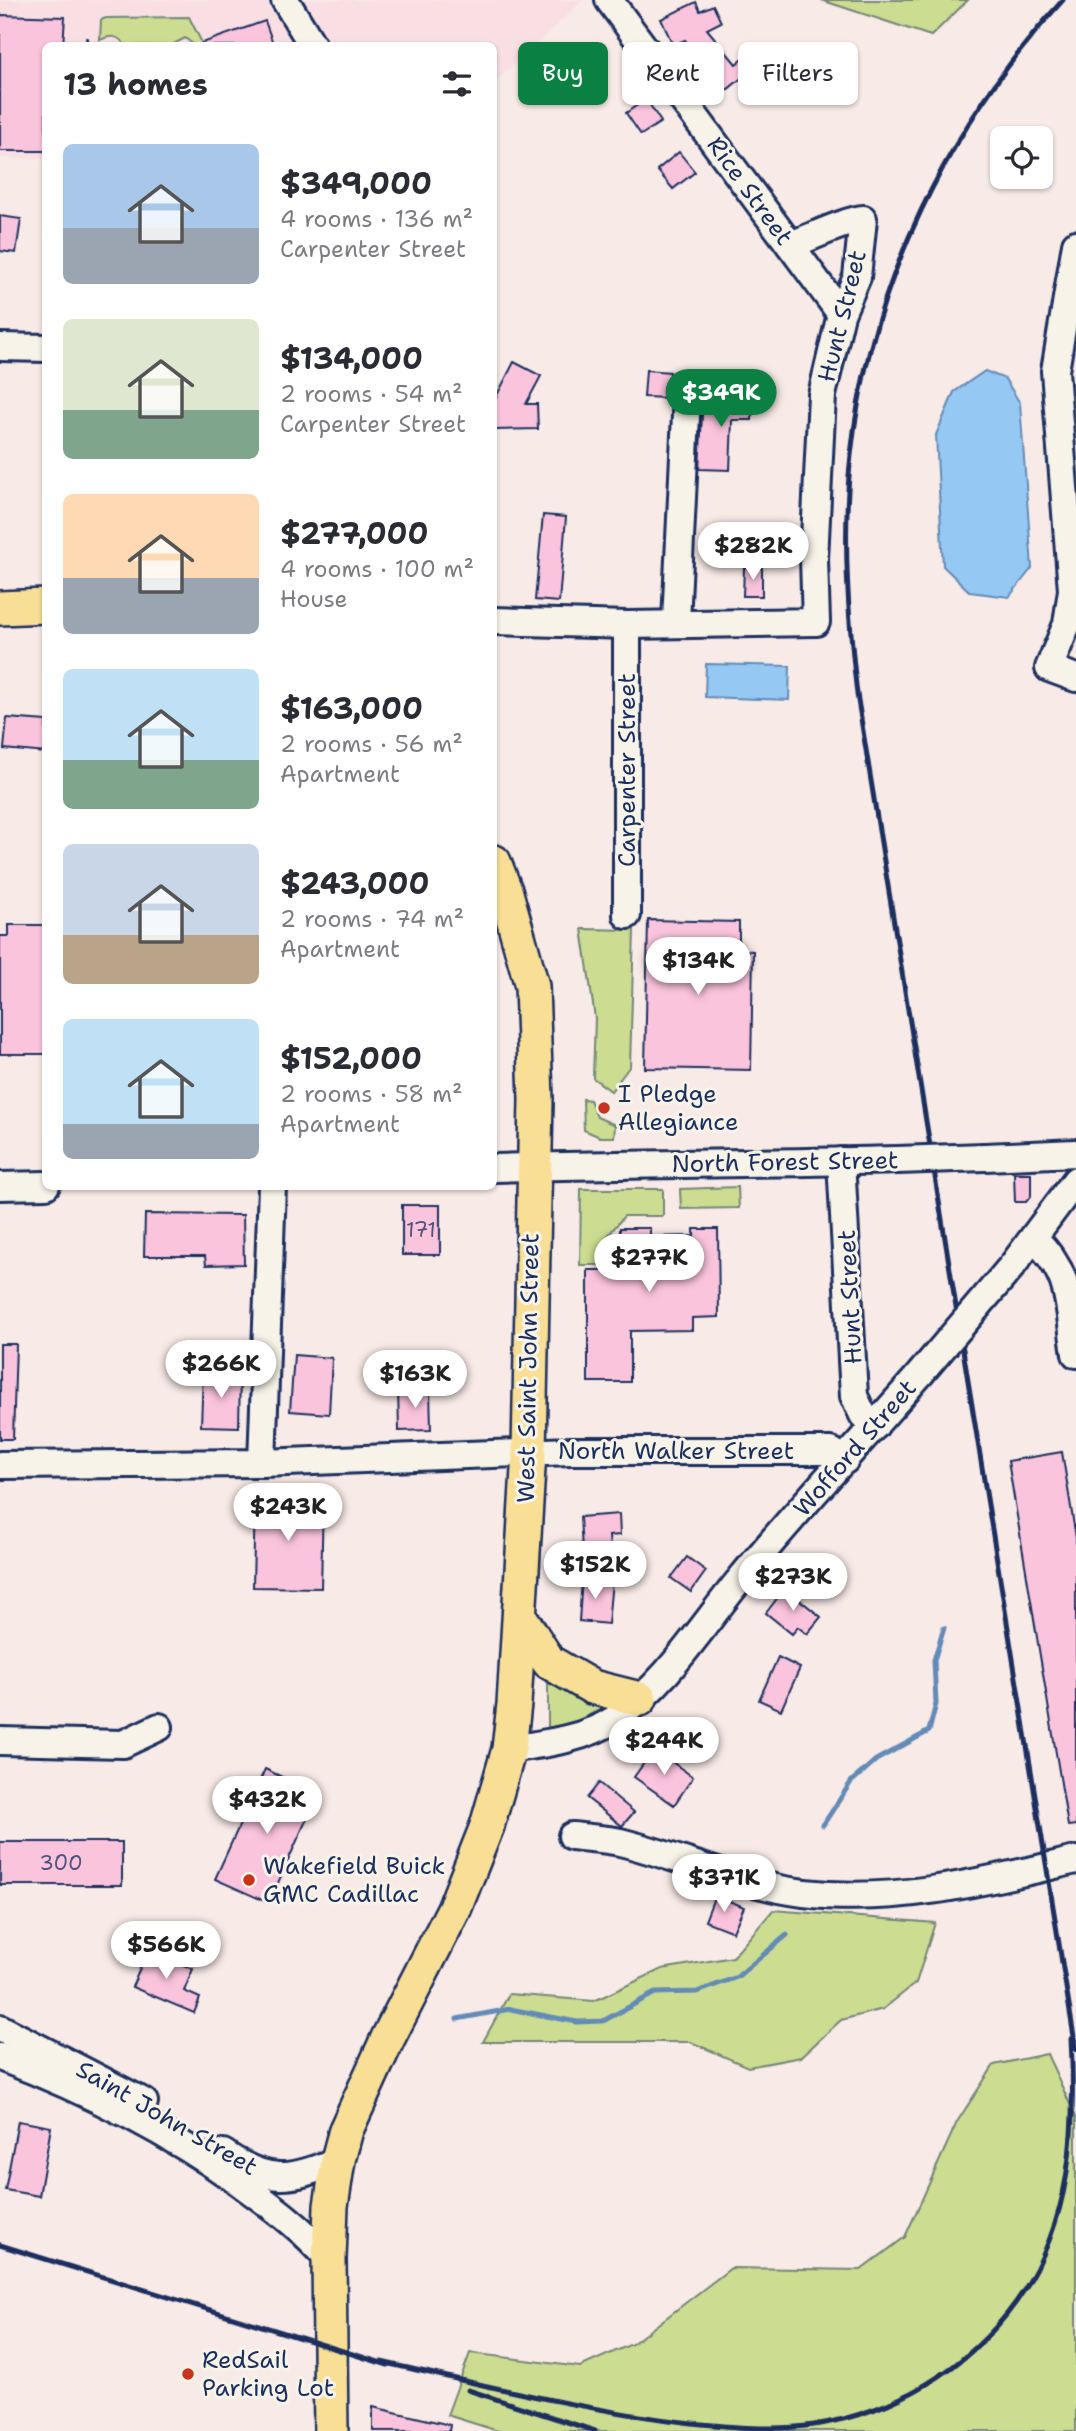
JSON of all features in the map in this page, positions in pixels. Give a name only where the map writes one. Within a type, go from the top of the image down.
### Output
[{"type":"main road","points":[[0,608],[42,606]]},
{"type":"main road","name":"West Saint John Street","points":[[331,2431],[329,2259],[331,2206],[338,2160],[346,2130],[388,2038],[455,1907],[487,1826],[509,1749],[520,1617],[529,1452],[532,1166],[536,1099],[532,986],[497,875]]},
{"type":"main road","points":[[520,1617],[549,1662],[592,1687],[639,1699]]},
{"type":"street","points":[[285,0],[311,42]]},
{"type":"street","name":"Rice Street","points":[[609,0],[841,314]]},
{"type":"street","name":"Hunt Street","points":[[676,622],[816,622],[814,559],[822,394],[841,314],[857,277],[863,219],[853,219],[831,231],[790,245]]},
{"type":"street","points":[[1076,244],[1055,371],[1069,456],[1072,590],[1067,624],[1049,668],[1076,678]]},
{"type":"street","points":[[0,347],[42,348]]},
{"type":"street","points":[[497,621],[627,625],[676,622],[687,394]]},
{"type":"street","name":"Carpenter Street","points":[[627,625],[627,915]]},
{"type":"street","name":"North Forest Street","points":[[497,1168],[897,1160],[1076,1153]]},
{"type":"street","name":"Hunt Street","points":[[841,1161],[854,1396],[863,1415],[875,1426]]},
{"type":"street","name":"Wofford Street","points":[[509,1749],[554,1742],[614,1720],[661,1682],[739,1581],[1012,1266],[1076,1180]]},
{"type":"street","points":[[0,1185],[42,1185]]},
{"type":"street","points":[[262,1463],[272,1190]]},
{"type":"street","points":[[1034,1238],[1059,1266],[1065,1280],[1076,1354]]},
{"type":"street","name":"North Walker Street","points":[[0,1465],[262,1463],[529,1452],[831,1451],[845,1460]]},
{"type":"street","points":[[0,1741],[122,1744],[159,1727]]},
{"type":"street","points":[[572,1836],[618,1842],[762,1885],[804,1893],[853,1895],[948,1889],[1076,1860]]},
{"type":"street","name":"Saint John Street","points":[[0,2028],[132,2094],[175,2119],[243,2166],[269,2177],[304,2175],[338,2160]]},
{"type":"street","name":"Saint John Street","points":[[0,2057],[67,2082],[177,2140],[302,2228],[329,2259]]},
{"type":"path","points":[[87,37],[87,42]]},
{"type":"shaded area","points":[[0,0],[583,0],[538,42],[518,42],[518,61],[497,80],[497,42],[42,42],[42,159],[0,158]]},
{"type":"green space","points":[[821,0],[968,0],[931,36]]},
{"type":"green space","points":[[189,17],[202,42],[190,42],[185,38],[178,42],[122,42],[114,37],[100,40],[101,20]]},
{"type":"green space","points":[[582,929],[634,930],[630,1066],[611,1091],[593,1078],[595,1018]]},
{"type":"green space","points":[[583,1099],[590,1100],[597,1117],[615,1125],[614,1137],[600,1137],[584,1130]]},
{"type":"green space","points":[[738,1187],[739,1208],[681,1209],[680,1189]]},
{"type":"green space","points":[[581,1189],[663,1189],[663,1216],[624,1216],[606,1238],[606,1265],[580,1265]]},
{"type":"green space","points":[[548,1682],[583,1702],[603,1708],[577,1721],[548,1728]]},
{"type":"green space","points":[[773,1910],[935,1923],[916,1983],[883,2009],[841,2020],[801,2057],[748,2067],[691,2042],[483,2042],[509,1994],[594,2001],[662,1969],[733,1957]]},
{"type":"green space","points":[[1047,2054],[1076,2117],[1076,2431],[498,2431],[447,2415],[470,2353],[580,2367],[632,2344],[731,2268],[861,2270],[905,2237],[957,2122],[994,2065]]},
{"type":"water","points":[[985,371],[1005,379],[1020,403],[1032,568],[1009,597],[970,592],[943,566],[936,435],[954,392]]},
{"type":"water","points":[[706,664],[790,666],[789,700],[705,697]]},
{"type":"building","points":[[696,2],[700,11],[713,5],[721,22],[707,29],[718,42],[672,42],[661,19]]},
{"type":"building","points":[[0,15],[65,17],[63,42],[42,42],[42,151],[0,151]]},
{"type":"building","points":[[265,21],[273,42],[205,42]]},
{"type":"building","points":[[724,50],[736,64],[738,62],[738,81],[727,90],[724,86]]},
{"type":"building","points":[[637,105],[650,105],[661,122],[641,135],[626,113]]},
{"type":"building","points":[[679,152],[695,172],[673,189],[657,170]]},
{"type":"building","points":[[0,216],[21,219],[16,253],[0,251]]},
{"type":"building","points":[[514,362],[541,376],[526,404],[537,404],[538,429],[497,430],[497,395]]},
{"type":"building","points":[[646,370],[670,372],[668,398],[644,397]]},
{"type":"building","points":[[703,397],[753,397],[752,420],[732,420],[730,470],[699,469]]},
{"type":"building","points":[[543,515],[566,517],[559,602],[535,600]]},
{"type":"building","points":[[744,568],[762,568],[762,596],[743,596]]},
{"type":"building","points":[[7,718],[42,721],[42,753],[4,749]]},
{"type":"building","points":[[648,920],[739,922],[739,950],[753,951],[751,1070],[645,1068]]},
{"type":"building","points":[[9,925],[42,925],[42,1054],[0,1054],[0,936],[9,936]]},
{"type":"building","points":[[1014,1173],[1031,1173],[1031,1196],[1026,1202],[1015,1202]]},
{"type":"building","points":[[402,1205],[440,1205],[440,1255],[402,1255]]},
{"type":"building","points":[[145,1214],[243,1215],[244,1264],[206,1265],[205,1256],[144,1256]]},
{"type":"building","points":[[620,1228],[650,1228],[650,1237],[694,1236],[694,1229],[718,1229],[719,1317],[692,1318],[692,1330],[630,1331],[630,1382],[588,1382],[588,1270],[612,1270],[612,1242],[620,1242]]},
{"type":"building","points":[[0,1344],[16,1344],[13,1439],[0,1439]]},
{"type":"building","points":[[294,1355],[332,1358],[329,1414],[290,1411]]},
{"type":"building","points":[[203,1372],[240,1373],[239,1427],[201,1426]]},
{"type":"building","points":[[430,1388],[431,1430],[399,1431],[398,1389]]},
{"type":"building","points":[[1062,1452],[1076,1538],[1076,1825],[1068,1826],[1008,1461]]},
{"type":"building","points":[[255,1498],[323,1500],[321,1588],[253,1587]]},
{"type":"building","points":[[619,1514],[620,1535],[609,1536],[610,1548],[582,1550],[580,1517]]},
{"type":"building","points":[[687,1557],[706,1571],[691,1592],[671,1578]]},
{"type":"building","points":[[582,1579],[612,1581],[608,1624],[579,1621]]},
{"type":"building","points":[[785,1588],[821,1617],[807,1634],[798,1627],[792,1634],[766,1613]]},
{"type":"building","points":[[778,1657],[800,1668],[781,1710],[759,1700]]},
{"type":"building","points":[[654,1749],[693,1777],[674,1805],[634,1777]]},
{"type":"building","points":[[265,1769],[318,1794],[269,1903],[215,1879]]},
{"type":"building","points":[[599,1783],[634,1812],[622,1826],[587,1798]]},
{"type":"building","points":[[0,1842],[122,1842],[122,1885],[0,1885]]},
{"type":"building","points":[[715,1895],[744,1907],[733,1932],[705,1921]]},
{"type":"building","points":[[148,1950],[193,1969],[184,1991],[200,1998],[194,2013],[132,1987]]},
{"type":"building","points":[[18,2121],[51,2127],[39,2196],[5,2190]]},
{"type":"building","points":[[373,2407],[450,2425],[449,2431],[373,2431]]},
{"type":"waterway","points":[[823,1825],[851,1782],[876,1760],[929,1731],[936,1704],[934,1660],[944,1628]]},
{"type":"waterway","points":[[457,2019],[510,2009],[577,2022],[603,2021],[655,1993],[697,1992],[737,1977],[787,1935]]},
{"type":"railway","points":[[1063,0],[1022,48],[984,100],[921,211],[896,269],[876,330],[861,392],[848,485],[847,545],[857,694],[1076,2049]]},
{"type":"railway","points":[[381,2362],[614,2412],[738,2427],[784,2428],[814,2425],[844,2419],[901,2398],[927,2384],[976,2348],[1016,2302],[1035,2272],[1049,2241],[1066,2176],[1071,2143],[1071,2039]]},
{"type":"railway","points":[[0,2245],[388,2365]]},
{"type":"railway","points":[[468,2390],[595,2431]]},
{"type":"place","name":"I Pledge Allegiance","points":[[604,1108]]},
{"type":"place","name":"Wakefield Buick GMC Cadillac","points":[[249,1880]]},
{"type":"place","name":"RedSail Parking Lot","points":[[188,2374]]}]
